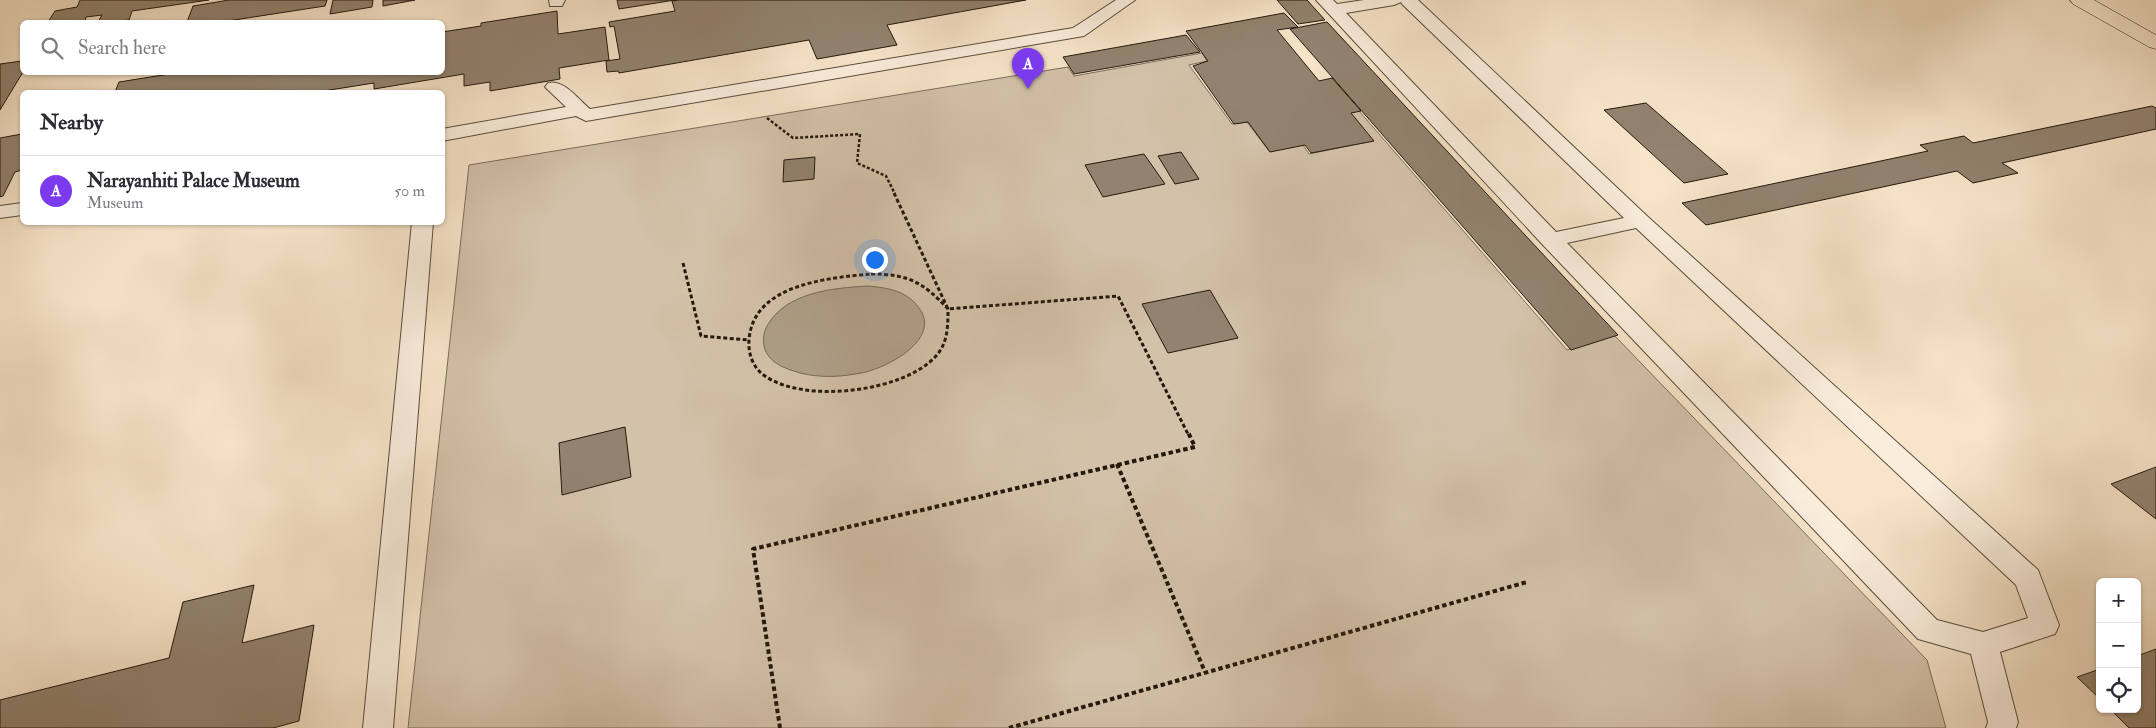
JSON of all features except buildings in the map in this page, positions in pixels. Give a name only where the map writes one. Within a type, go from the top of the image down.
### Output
[{"type":"main road","points":[[2080,0],[2156,43]]},
{"type":"lane","points":[[554,87],[586,115],[1078,32],[1127,0]]},
{"type":"lane","points":[[1328,5],[1394,0]]},
{"type":"lane","points":[[1328,5],[1551,240],[1928,630],[1983,645],[2045,625],[2028,578],[1640,221],[1408,0]]},
{"type":"lane","points":[[445,134],[580,110]]},
{"type":"lane","points":[[0,212],[20,209]]},
{"type":"lane","points":[[1551,240],[1640,221]]},
{"type":"lane","points":[[378,728],[422,225]]},
{"type":"lane","points":[[1983,645],[2003,722],[2001,728]]},
{"type":"path","points":[[731,90],[793,138],[860,134],[857,163],[886,176],[948,309],[948,333],[936,356],[910,374],[869,388],[831,393],[797,391],[773,382],[759,371],[750,357],[748,340],[752,322],[764,307],[781,294],[811,284],[850,276],[899,275],[928,287],[948,309]]},
{"type":"path","points":[[683,263],[701,336],[748,340]]},
{"type":"path","points":[[780,728],[753,549],[1195,447],[1118,296],[948,309]]},
{"type":"path","points":[[1117,464],[1205,672]]},
{"type":"path","points":[[1009,728],[1527,582]]},
{"type":"shaded area","points":[[1202,53],[1207,61],[1189,65],[1232,124],[1247,122],[1269,151],[1303,145],[1309,154],[1372,141],[1350,113],[1359,111],[1567,350],[1614,335],[1927,660],[1946,728],[408,728],[469,165],[1068,67],[1074,76]]},
{"type":"shaded area","points":[[868,286],[898,292],[911,299],[921,311],[925,322],[923,333],[907,352],[895,360],[871,370],[853,374],[815,376],[781,366],[772,360],[766,352],[764,339],[767,326],[775,315],[786,306],[811,294],[840,288]]},
{"type":"place","name":"Narayanhiti Palace Museum","points":[[1028,89]]}]
